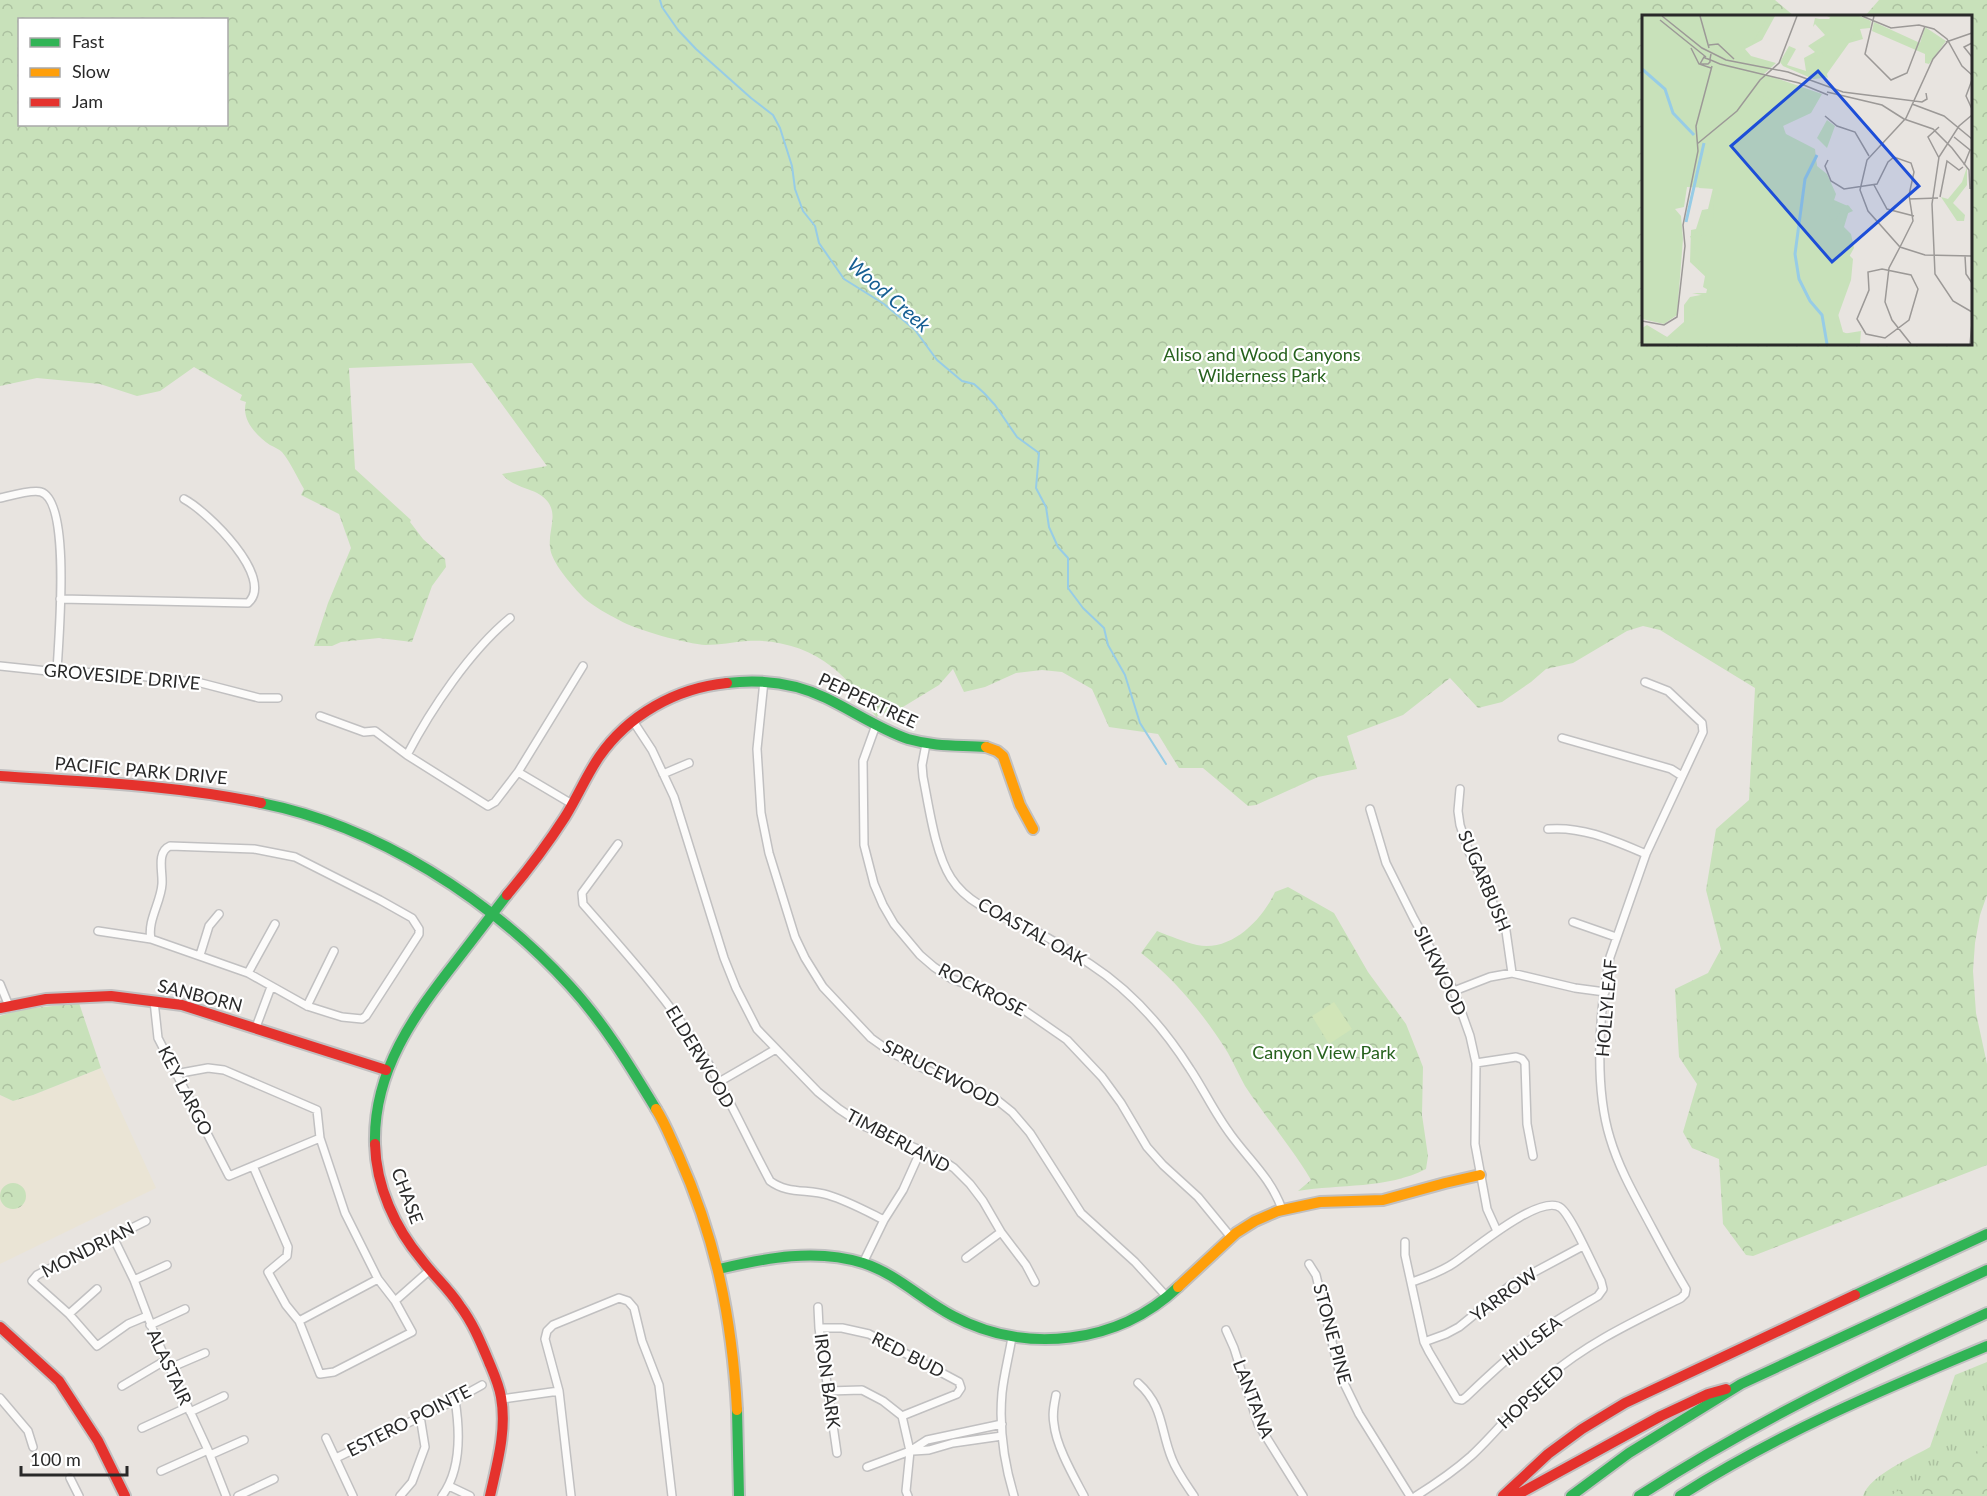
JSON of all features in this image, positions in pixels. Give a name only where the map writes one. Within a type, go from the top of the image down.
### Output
[{"type":"main road","name":"PEPPERTREE","points":[[494,913],[541,853],[601,754],[613,739],[633,721],[667,699],[712,683],[764,681],[797,687],[820,695],[896,735],[945,747],[994,748],[1003,755],[1023,814],[1033,829]]},
{"type":"main road","name":"PACIFIC PARK DRIVE","points":[[0,776],[197,791],[244,799],[303,814],[374,841],[424,866],[460,888],[494,913],[564,981],[590,1009],[629,1062],[662,1119],[703,1213],[719,1269],[730,1329],[736,1386],[739,1496]]},
{"type":"main road","name":"CHASE","points":[[490,1496],[500,1450],[502,1399],[481,1339],[455,1298],[412,1248],[388,1205],[378,1170],[375,1143],[376,1112],[386,1070],[405,1030],[494,913]]},
{"type":"main road","name":"SANBORN","points":[[5,1007],[46,999],[111,996],[182,1005],[386,1070]]},
{"type":"main road","points":[[719,1269],[765,1259],[803,1255],[828,1256],[863,1263],[904,1283],[953,1317],[971,1325],[1012,1337],[1039,1340],[1091,1335],[1131,1319],[1167,1297],[1230,1236],[1253,1222],[1282,1209],[1321,1202],[1381,1200],[1480,1175]]},
{"type":"main road","points":[[1503,1496],[1548,1454],[1582,1429],[1625,1403],[1987,1234]]},
{"type":"main road","points":[[1570,1496],[1629,1453],[1741,1384],[1987,1270]]},
{"type":"main road","points":[[1639,1496],[1685,1465],[1780,1411],[1987,1313]]},
{"type":"main road","points":[[0,1327],[59,1381],[98,1441],[125,1496]]},
{"type":"main road","points":[[1680,1496],[1789,1432],[1987,1346]]},
{"type":"main road","points":[[1515,1496],[1671,1412],[1708,1394],[1741,1384]]},
{"type":"street","points":[[0,498],[35,491],[48,496],[61,546],[57,672]]},
{"type":"street","points":[[60,599],[248,603],[253,598],[254,582],[240,550],[195,505],[184,499]]},
{"type":"street","points":[[407,754],[441,698],[490,634],[510,618]]},
{"type":"street","name":"GROVESIDE DRIVE","points":[[0,666],[191,681],[259,698],[278,698]]},
{"type":"street","points":[[320,716],[364,732],[375,731],[488,806],[495,802],[518,772],[583,666]]},
{"type":"street","name":"SPRUCEWOOD","points":[[764,681],[757,749],[761,813],[769,853],[795,937],[811,968],[846,1013],[878,1043],[892,1053],[997,1100],[1012,1112],[1030,1132],[1081,1213],[1135,1262],[1167,1297]]},
{"type":"street","name":"HOLLYLEAF","points":[[1646,682],[1668,691],[1702,723],[1703,732],[1702,739],[1647,854],[1616,936],[1608,966],[1600,1041],[1603,1101],[1610,1137],[1622,1171],[1686,1289],[1682,1298],[1656,1311]]},
{"type":"street","name":"TIMBERLAND","points":[[633,721],[652,750],[674,797],[724,958],[757,1029],[818,1092],[839,1109],[866,1127],[939,1158],[969,1184],[1026,1265],[1035,1282]]},
{"type":"street","name":"ROCKROSE","points":[[876,725],[863,761],[864,845],[874,884],[894,924],[920,955],[934,967],[952,979],[996,995],[1021,1008],[1067,1040],[1102,1077],[1121,1103],[1147,1147],[1163,1166],[1198,1197],[1230,1236]]},
{"type":"street","points":[[1562,738],[1671,769],[1683,776]]},
{"type":"street","name":"COASTAL OAK","points":[[926,744],[922,765],[923,777],[943,862],[952,879],[982,908],[1038,932],[1069,950],[1114,982],[1134,1000],[1184,1059],[1231,1134],[1268,1179],[1282,1209]]},
{"type":"street","points":[[663,774],[689,763]]},
{"type":"street","points":[[518,772],[572,804]]},
{"type":"street","name":"SUGARBUSH","points":[[1460,789],[1458,811],[1460,825],[1469,852],[1506,931],[1512,973]]},
{"type":"street","name":"SILKWOOD","points":[[1370,809],[1386,863],[1454,991],[1470,1036],[1476,1063],[1474,1136],[1487,1209],[1497,1231]]},
{"type":"street","points":[[1548,829],[1565,828],[1602,836],[1647,854]]},
{"type":"street","name":"ELDERWOOD","points":[[618,844],[582,894],[583,904],[660,992],[698,1047],[719,1082],[770,1181],[780,1189],[827,1195],[855,1205],[884,1220]]},
{"type":"street","points":[[98,931],[151,939],[200,955],[248,973],[308,1006],[342,1017],[362,1019],[418,934],[419,928],[412,918],[295,857],[254,849],[170,846],[161,856],[162,885],[151,924],[151,939]]},
{"type":"street","points":[[200,955],[209,926],[219,914]]},
{"type":"street","points":[[1573,922],[1616,936]]},
{"type":"street","points":[[248,973],[275,924]]},
{"type":"street","points":[[308,1006],[334,951]]},
{"type":"street","points":[[1454,991],[1490,977],[1512,973],[1575,988],[1605,992]]},
{"type":"street","points":[[0,984],[5,1007]]},
{"type":"street","points":[[256,1027],[271,987]]},
{"type":"street","name":"KEY LARGO","points":[[154,1001],[158,1038],[229,1176],[253,1166]]},
{"type":"street","points":[[719,1082],[776,1049]]},
{"type":"street","points":[[1476,1063],[1516,1057],[1525,1063],[1527,1124],[1533,1156]]},
{"type":"street","points":[[175,1074],[208,1068],[224,1070],[317,1110],[320,1138],[345,1213],[378,1279],[395,1301],[412,1332],[334,1372],[321,1374],[299,1321],[286,1305],[268,1272],[287,1256],[288,1247],[253,1166],[320,1138]]},
{"type":"street","points":[[863,1263],[884,1220],[903,1190],[921,1150]]},
{"type":"street","points":[[1412,1282],[1452,1265],[1497,1231],[1538,1208],[1549,1205],[1562,1208],[1582,1246]]},
{"type":"street","name":"MONDRIAN","points":[[69,1314],[32,1281],[37,1275],[146,1221]]},
{"type":"street","points":[[966,1258],[1001,1232]]},
{"type":"street","name":"ALASTAIR","points":[[113,1237],[134,1280],[150,1325],[209,1453],[225,1496]]},
{"type":"street","points":[[1405,1242],[1405,1255],[1424,1342]]},
{"type":"street","name":"HULSEA","points":[[1424,1342],[1457,1399],[1462,1400],[1497,1367],[1549,1326],[1598,1296],[1603,1289],[1601,1281],[1582,1246]]},
{"type":"street","name":"YARROW","points":[[1424,1342],[1459,1327],[1512,1284],[1582,1246]]},
{"type":"street","name":"STONE PINE","points":[[1309,1264],[1316,1275],[1340,1375],[1359,1414],[1410,1496]]},
{"type":"street","points":[[134,1280],[167,1265]]},
{"type":"street","points":[[395,1301],[430,1270]]},
{"type":"street","points":[[299,1321],[378,1279]]},
{"type":"street","points":[[97,1289],[69,1314],[97,1346],[128,1324],[147,1316]]},
{"type":"street","points":[[572,1496],[559,1391],[545,1339],[547,1331],[553,1325],[619,1298],[628,1301],[634,1308],[642,1341],[659,1385],[672,1496]]},
{"type":"street","name":"IRON BARK","points":[[818,1307],[837,1454]]},
{"type":"street","points":[[150,1325],[185,1309]]},
{"type":"street","name":"HOPSEED","points":[[1416,1496],[1445,1477],[1472,1455],[1513,1410],[1550,1376],[1605,1337],[1656,1311]]},
{"type":"street","name":"RED BUD","points":[[819,1328],[842,1328],[868,1334],[959,1382],[961,1388],[957,1394],[902,1416]]},
{"type":"street","name":"LANTANA","points":[[1226,1330],[1258,1424],[1303,1496]]},
{"type":"street","points":[[1012,1337],[1002,1392],[1002,1436],[1006,1468],[1014,1496]]},
{"type":"street","points":[[170,1368],[205,1353]]},
{"type":"street","points":[[122,1386],[166,1360]]},
{"type":"street","points":[[1138,1383],[1150,1393],[1157,1408],[1172,1459],[1194,1496]]},
{"type":"street","name":"ESTERO POINTE","points":[[336,1458],[482,1385]]},
{"type":"street","points":[[828,1391],[862,1390],[883,1401],[902,1416],[910,1451],[906,1491],[908,1496]]},
{"type":"street","points":[[502,1399],[559,1391]]},
{"type":"street","points":[[1056,1395],[1053,1411],[1054,1427],[1066,1461],[1084,1496]]},
{"type":"street","points":[[142,1428],[224,1396]]},
{"type":"street","points":[[0,1398],[28,1431],[33,1447]]},
{"type":"street","points":[[442,1496],[449,1486],[456,1458],[458,1421],[455,1400]]},
{"type":"street","points":[[400,1496],[412,1482],[425,1447],[420,1416]]},
{"type":"street","points":[[867,1467],[910,1451],[927,1440],[1002,1424]]},
{"type":"street","points":[[910,1451],[929,1450],[953,1443],[1002,1436]]},
{"type":"street","points":[[326,1438],[353,1496]]},
{"type":"street","points":[[161,1472],[244,1440]]},
{"type":"street","points":[[70,1478],[79,1496]]},
{"type":"street","points":[[238,1496],[274,1479]]},
{"type":"street","points":[[449,1486],[470,1496]]},
{"type":"shaded area","points":[[101,1068],[156,1188],[0,1264],[0,1095],[13,1101]]},
{"type":"green space","name":"Aliso and Wood Canyons Wilderness Park","points":[[0,0],[1775,0],[1793,15],[1642,15],[1642,345],[1972,345],[1972,15],[1866,15],[1879,0],[1987,0],[1987,895],[1980,915],[1973,971],[1976,1013],[1987,1064],[1987,1165],[1753,1256],[1746,1255],[1723,1224],[1719,1159],[1692,1148],[1683,1132],[1697,1084],[1679,1057],[1675,989],[1708,973],[1721,949],[1706,890],[1716,829],[1749,800],[1755,688],[1660,630],[1643,626],[1627,631],[1573,663],[1546,669],[1502,702],[1478,708],[1450,678],[1403,715],[1347,736],[1357,769],[1318,777],[1256,805],[1248,806],[1203,768],[1179,768],[1158,734],[1109,727],[1092,689],[1062,672],[1042,670],[1016,673],[985,687],[964,692],[953,669],[939,685],[898,710],[878,714],[877,718],[839,672],[823,660],[803,650],[781,643],[758,641],[716,645],[687,642],[637,628],[605,612],[581,595],[554,559],[550,547],[552,513],[548,502],[538,494],[513,483],[502,474],[547,466],[472,363],[349,368],[355,469],[411,520],[410,522],[423,539],[445,559],[446,567],[432,586],[412,642],[379,638],[341,642],[332,646],[314,646],[328,603],[351,548],[339,514],[301,495],[304,489],[285,456],[251,427],[246,415],[246,402],[240,400],[242,395],[194,367],[160,391],[137,396],[100,384],[37,378],[0,386]]},
{"type":"green space","name":"Canyon View Park","points":[[1288,887],[1334,913],[1368,972],[1406,1024],[1423,1067],[1422,1115],[1428,1156],[1426,1169],[1379,1183],[1298,1191],[1311,1180],[1245,1086],[1219,1039],[1178,987],[1141,953],[1157,931],[1197,945],[1222,944],[1244,932],[1262,913],[1275,892]]},
{"type":"green space","points":[[1334,1002],[1352,1029],[1329,1044],[1312,1016]]},
{"type":"green space","points":[[79,1003],[101,1068],[13,1101],[0,1095],[0,1016],[18,1010]]},
{"type":"green space","points":[[13,1183],[22,1187],[26,1196],[22,1205],[13,1209],[4,1205],[0,1196],[4,1187]]},
{"type":"green space","points":[[1987,1362],[1987,1496],[1863,1496],[1867,1488],[1882,1474],[1930,1447],[1955,1375]]},
{"type":"green space","points":[[1987,1446],[1987,1496],[1888,1496]]},
{"type":"waterway","name":"Wood Creek","points":[[660,0],[662,7],[678,30],[696,49],[773,115],[780,128],[792,166],[795,189],[803,211],[815,226],[819,243],[844,279],[884,304],[915,330],[937,360],[962,381],[974,384],[984,393],[1017,437],[1039,453],[1036,488],[1046,507],[1049,527],[1058,547],[1068,558],[1068,588],[1083,608],[1104,628],[1108,645],[1125,675],[1140,723],[1166,764]]},
{"type":"traffic: fast","points":[[727,683],[765,682],[790,686],[826,698],[908,739],[938,745],[986,747]]},
{"type":"traffic: fast","points":[[261,803],[304,814],[347,829],[389,848],[429,870],[505,924],[539,954],[582,1000],[616,1045],[656,1109]]},
{"type":"traffic: fast","points":[[375,1144],[376,1117],[381,1092],[399,1045],[441,981],[507,895]]},
{"type":"traffic: fast","points":[[1855,1295],[1987,1234]]},
{"type":"traffic: fast","points":[[719,1269],[791,1256],[845,1258],[887,1274],[942,1310],[981,1328],[1011,1336],[1040,1339],[1070,1338],[1100,1332],[1128,1321],[1154,1306],[1178,1287]]},
{"type":"traffic: fast","points":[[1571,1496],[1629,1453],[1741,1384],[1987,1270]]},
{"type":"traffic: fast","points":[[1639,1496],[1766,1421],[1987,1313]]},
{"type":"traffic: fast","points":[[1680,1496],[1754,1453],[1830,1414],[1987,1346]]},
{"type":"traffic: fast","points":[[737,1410],[739,1496]]},
{"type":"traffic: slow","points":[[986,747],[1003,756],[1020,805],[1033,829]]},
{"type":"traffic: slow","points":[[656,1109],[668,1131],[691,1186],[712,1248],[731,1343],[737,1410]]},
{"type":"traffic: slow","points":[[1178,1287],[1236,1233],[1255,1221],[1278,1211],[1320,1202],[1383,1200],[1480,1175]]},
{"type":"traffic: jam","points":[[507,895],[558,827],[599,757],[624,728],[639,716],[672,698],[708,686],[727,683]]},
{"type":"traffic: jam","points":[[0,776],[164,788],[261,803]]},
{"type":"traffic: jam","points":[[0,1008],[46,999],[111,996],[182,1005],[386,1070]]},
{"type":"traffic: jam","points":[[375,1144],[383,1191],[403,1234],[469,1319],[498,1384],[503,1422],[490,1496]]},
{"type":"traffic: jam","points":[[1503,1496],[1548,1454],[1582,1429],[1625,1403],[1855,1295]]},
{"type":"traffic: jam","points":[[0,1327],[59,1381],[98,1441],[125,1496]]},
{"type":"traffic: jam","points":[[1515,1496],[1661,1416],[1708,1394],[1726,1389]]}]
